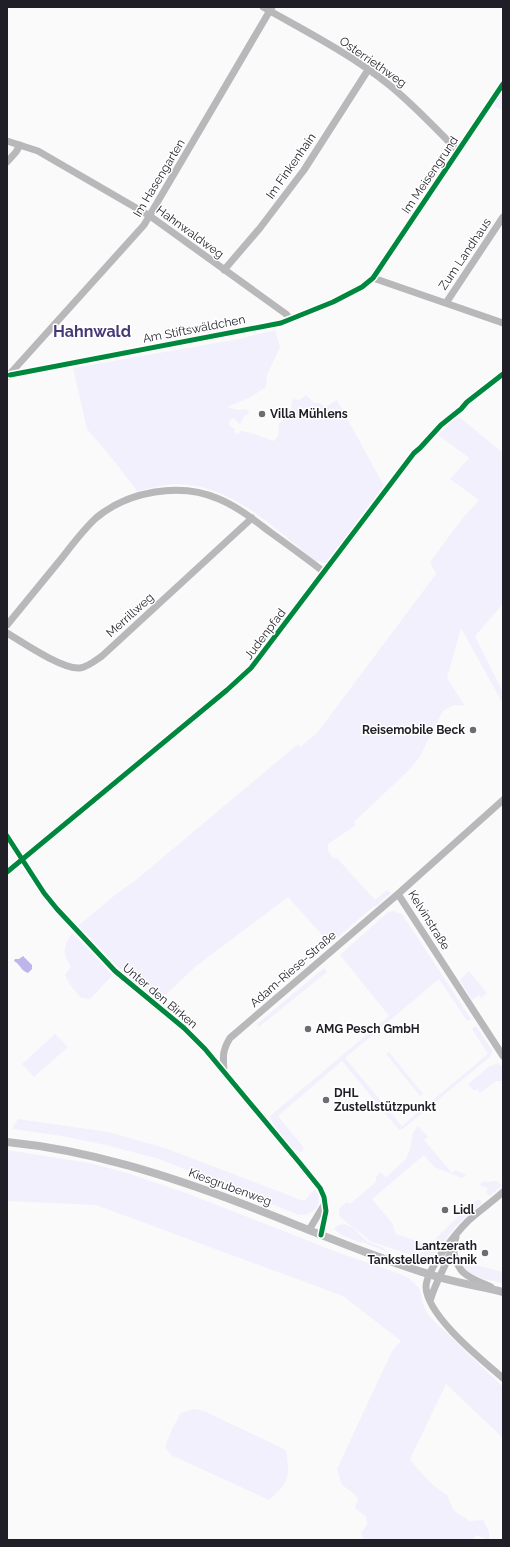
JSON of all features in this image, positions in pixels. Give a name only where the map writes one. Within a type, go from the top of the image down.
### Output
[{"type":"main road","name":"Kiesgrubenweg","points":[[7,1142],[30,1144],[90,1155],[155,1173],[429,1274],[502,1292]]},
{"type":"street","name":"Osterriethweg","points":[[262,7],[271,9],[388,84],[419,112],[458,151]]},
{"type":"street","name":"Im Hasengarten","points":[[8,376],[140,230],[150,216],[271,9]]},
{"type":"street","name":"Im Finkenhain","points":[[224,270],[260,228],[304,170],[368,70]]},
{"type":"street","name":"Im Meisengrund","points":[[374,278],[503,84]]},
{"type":"street","name":"Hahnwaldweg","points":[[7,141],[38,151],[150,216],[286,314],[290,319]]},
{"type":"street","points":[[7,162],[20,145]]},
{"type":"street","name":"Zum Landhaus","points":[[446,303],[503,217]]},
{"type":"street","points":[[374,278],[503,323]]},
{"type":"street","name":"Am Stiftswäldchen","points":[[8,376],[281,323],[333,302],[362,287],[374,278]]},
{"type":"street","name":"Judenpfad","points":[[7,872],[227,690],[251,668],[414,452],[420,448],[440,425],[461,409],[466,402],[503,374]]},
{"type":"street","points":[[7,625],[87,528],[107,510],[118,504],[153,492],[185,491],[204,494],[219,499],[252,518],[324,572]]},
{"type":"street","name":"Merrillweg","points":[[7,633],[57,662],[80,668],[91,664],[102,656],[252,518]]},
{"type":"street","name":"Kelvinstraße","points":[[503,800],[398,894],[503,1056]]},
{"type":"street","name":"Unter den Birken","points":[[7,836],[52,904],[115,971],[184,1028],[261,1114],[320,1188],[324,1197],[326,1211],[321,1235]]},
{"type":"street","name":"Adam-Riese-Straße","points":[[224,1072],[224,1047],[230,1038],[398,894]]},
{"type":"street","points":[[503,1192],[467,1222],[447,1245],[429,1274],[426,1285],[430,1302],[441,1319],[503,1378]]},
{"type":"street","points":[[309,1230],[324,1205]]},
{"type":"street","points":[[430,1302],[434,1286],[453,1247],[456,1236]]},
{"type":"street","points":[[453,1247],[458,1265],[466,1275],[502,1292]]},
{"type":"shaded area","points":[[503,90],[503,110],[493,106]]},
{"type":"shaded area","points":[[275,330],[280,347],[267,375],[266,387],[249,398],[227,407],[238,410],[246,409],[249,411],[248,414],[244,416],[241,423],[239,424],[234,418],[229,422],[229,425],[235,429],[234,432],[238,434],[243,431],[274,441],[278,436],[279,423],[291,414],[292,401],[294,399],[299,400],[306,395],[314,403],[320,403],[326,407],[337,400],[384,486],[326,563],[315,561],[268,522],[251,510],[215,491],[196,486],[171,484],[137,491],[87,429],[73,368],[239,339]]},
{"type":"shaded area","points":[[458,416],[503,453],[503,604],[475,636],[503,692],[503,704],[461,628],[447,678],[465,706],[454,705],[443,711],[419,758],[409,770],[354,822],[356,825],[328,844],[328,851],[334,859],[336,857],[375,900],[387,890],[391,893],[330,944],[288,897],[196,966],[158,1002],[132,981],[78,926],[115,895],[136,880],[298,744],[300,747],[317,733],[436,574],[430,562],[462,519],[479,500],[450,479],[469,458],[438,435]]},
{"type":"shaded area","points":[[393,911],[402,914],[471,1019],[467,1021],[439,979],[345,1058],[402,1126],[488,1054],[472,1029],[476,1026],[492,1050],[491,1056],[404,1128],[399,1130],[342,1061],[278,1116],[304,1148],[302,1152],[297,1151],[282,1138],[274,1127],[270,1116],[389,1016],[340,955],[388,912]]},
{"type":"shaded area","points":[[72,933],[113,975],[90,999],[81,998],[70,985],[65,975],[71,967],[65,954],[65,946]]},
{"type":"shaded area","points":[[23,956],[32,965],[32,969],[28,973],[14,961],[15,959],[19,959]]},
{"type":"shaded area","points":[[324,968],[327,972],[259,1027],[257,1024]]},
{"type":"shaded area","points":[[469,971],[487,993],[481,998],[479,995],[472,1000],[460,980]]},
{"type":"shaded area","points":[[55,1034],[68,1047],[34,1077],[22,1064]]},
{"type":"shaded area","points":[[389,1052],[423,1094],[420,1096],[386,1054]]},
{"type":"shaded area","points":[[497,1063],[503,1067],[503,1081],[496,1081],[480,1093],[477,1089],[474,1091],[468,1084],[491,1065],[492,1066]]},
{"type":"shaded area","points":[[18,1119],[108,1132],[165,1148],[304,1201],[315,1189],[318,1194],[319,1204],[314,1211],[305,1215],[299,1215],[159,1159],[110,1146],[62,1136],[12,1129]]},
{"type":"shaded area","points":[[418,1126],[428,1137],[424,1140],[452,1173],[455,1170],[466,1175],[462,1178],[434,1167],[424,1155],[372,1199],[392,1223],[396,1234],[426,1244],[431,1240],[439,1248],[433,1257],[427,1260],[372,1242],[340,1217],[339,1212],[343,1205],[347,1202],[350,1204],[376,1182],[376,1178],[380,1172],[386,1177],[406,1159],[410,1149],[413,1133]]},
{"type":"shaded area","points":[[7,1150],[90,1163],[127,1173],[186,1193],[410,1279],[419,1288],[424,1307],[430,1317],[503,1387],[503,1438],[446,1384],[410,1459],[433,1485],[447,1495],[454,1511],[470,1521],[483,1520],[489,1532],[489,1540],[476,1535],[473,1540],[364,1540],[361,1533],[367,1525],[366,1517],[355,1508],[358,1499],[353,1493],[342,1485],[337,1469],[392,1351],[401,1341],[343,1296],[96,1205],[7,1201]]},
{"type":"shaded area","points":[[483,1181],[497,1181],[502,1185],[490,1196],[486,1192],[488,1188],[479,1185]]},
{"type":"shaded area","points":[[479,1199],[482,1203],[455,1227],[440,1247],[434,1240],[472,1203]]},
{"type":"shaded area","points":[[344,1224],[352,1227],[368,1242],[384,1248],[385,1251],[341,1235],[334,1229],[338,1225]]},
{"type":"shaded area","points":[[397,1253],[430,1262],[422,1264],[417,1263],[404,1258]]},
{"type":"shaded area","points":[[463,1262],[472,1267],[475,1265],[503,1272],[503,1283],[475,1276],[462,1266]]},
{"type":"shaded area","points":[[194,1409],[204,1411],[286,1450],[288,1467],[287,1478],[276,1494],[269,1500],[171,1455],[165,1447],[173,1427],[181,1413]]},
{"type":"cycle path","points":[[10,375],[281,323],[333,302],[362,287],[373,278],[503,84]]},
{"type":"cycle path","points":[[7,872],[227,690],[251,668],[414,453],[441,425],[461,409],[467,402],[503,374]]},
{"type":"cycle path","points":[[7,836],[44,893],[57,909],[115,971],[184,1028],[205,1049],[320,1188],[324,1197],[326,1211],[321,1235]]},
{"type":"place","name":"Villa Mühlens","points":[[262,414]]},
{"type":"place","name":"Reisemobile Beck","points":[[473,730]]},
{"type":"place","name":"AMG Pesch GmbH","points":[[308,1029]]},
{"type":"place","name":"DHL Zustellstützpunkt","points":[[326,1100]]},
{"type":"place","name":"Lidl","points":[[445,1210]]},
{"type":"place","name":"Lantzerath Tankstellentechnik","points":[[485,1253]]},
{"type":"district","name":"Hahnwald","points":[[92,331]]}]
